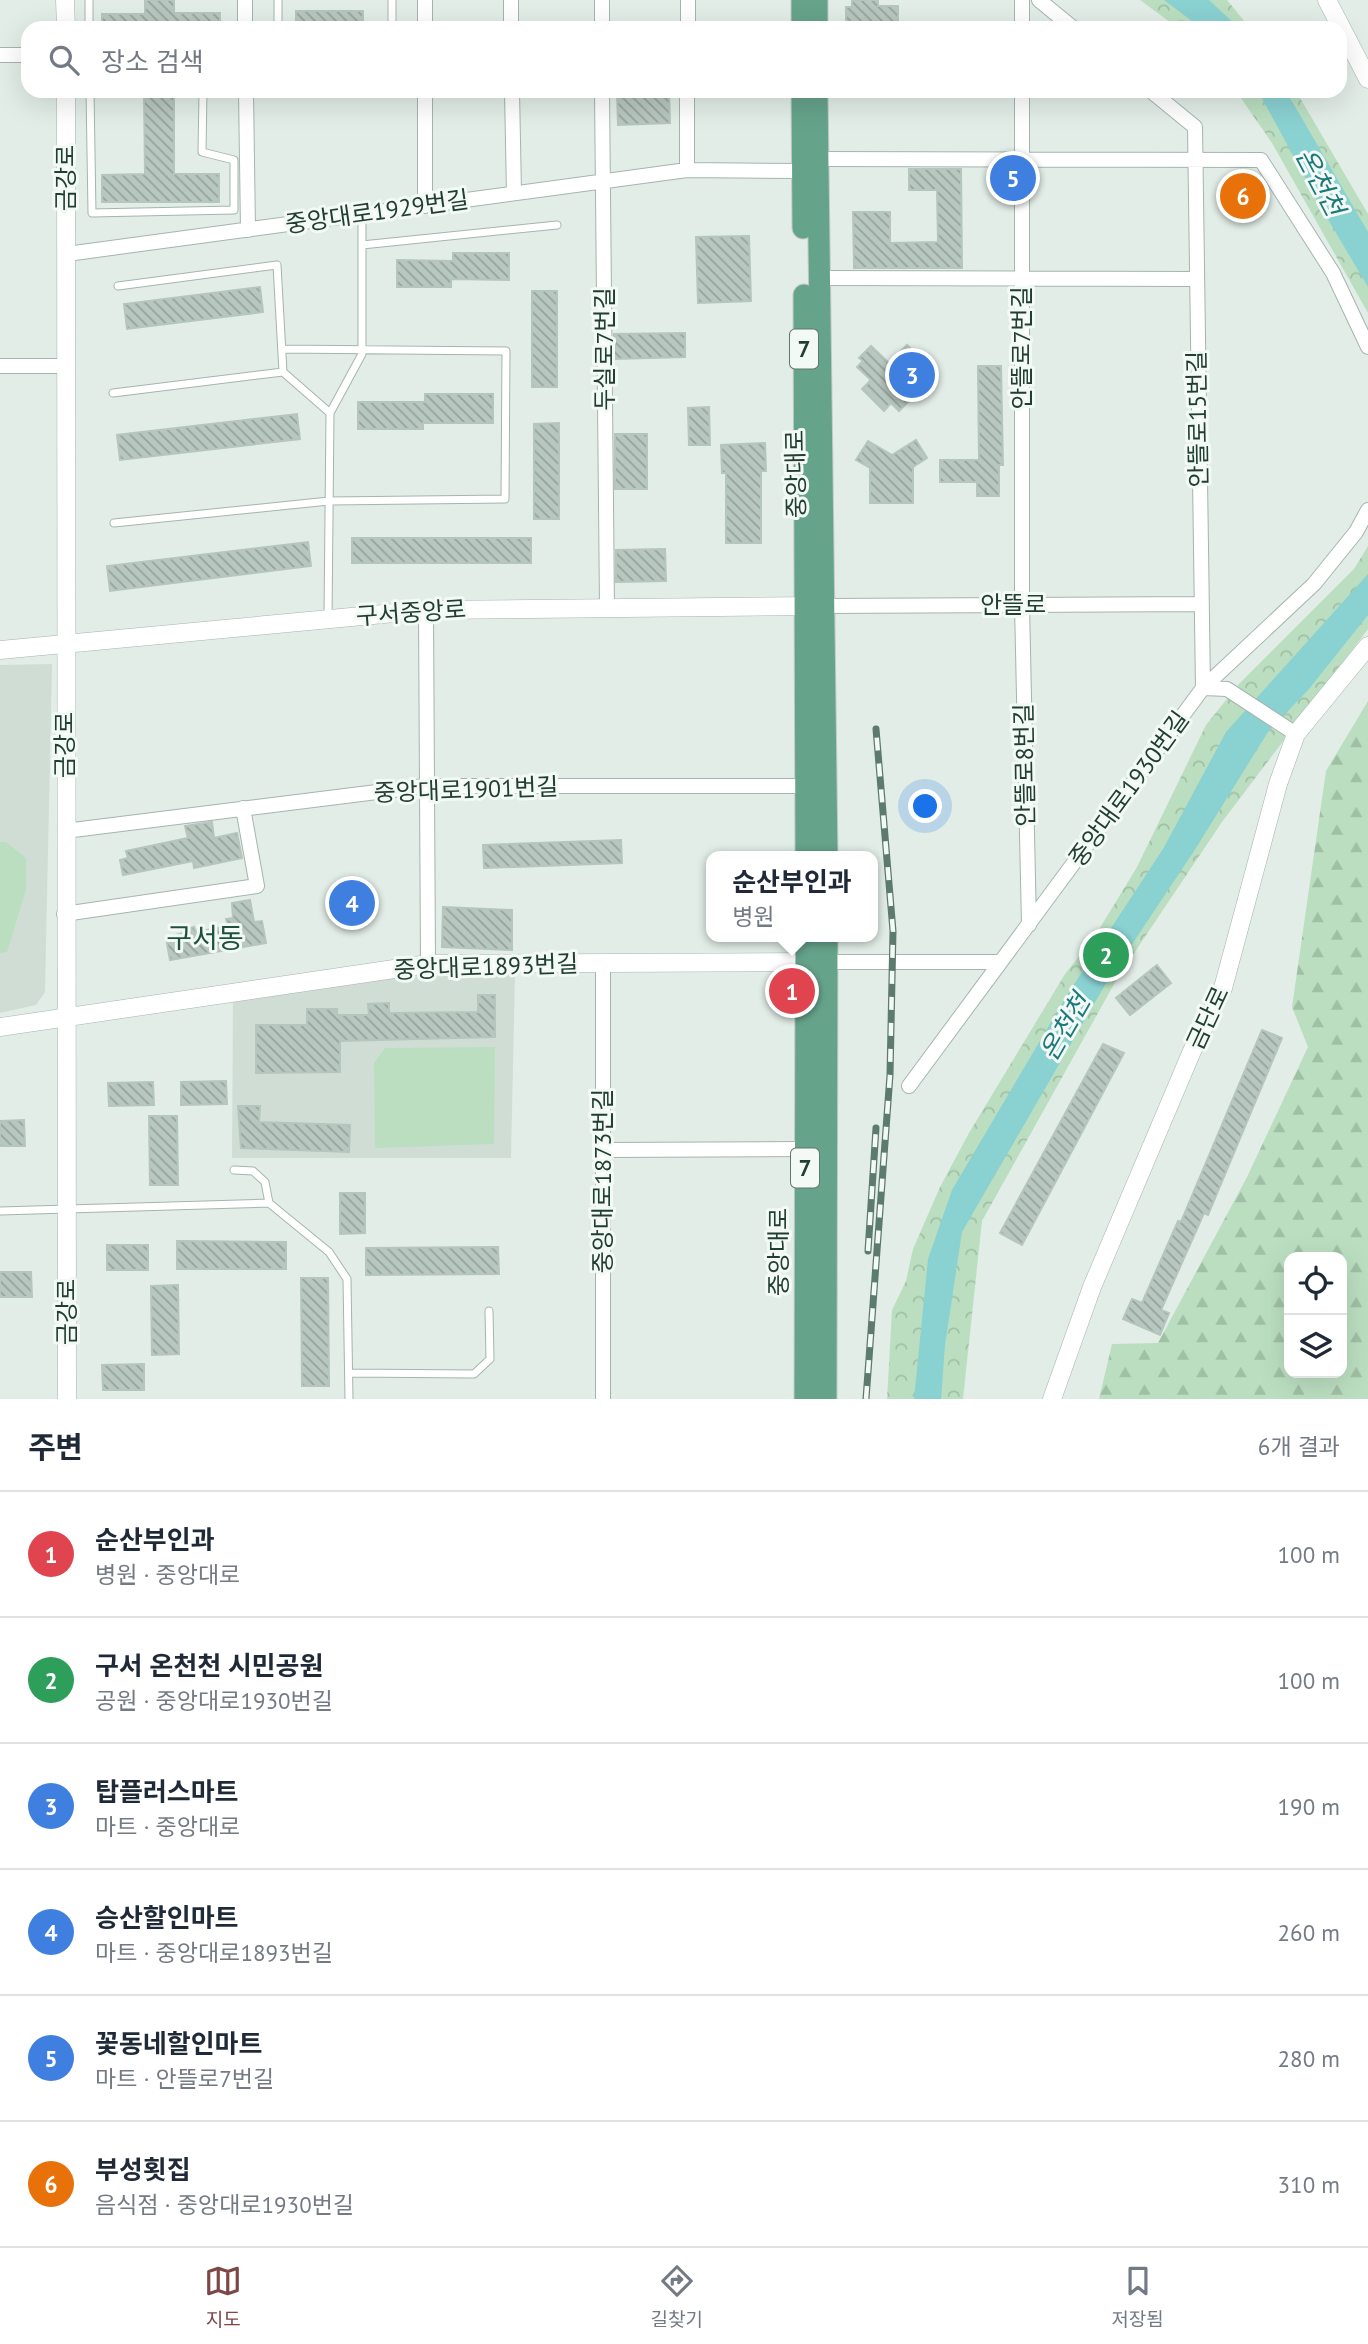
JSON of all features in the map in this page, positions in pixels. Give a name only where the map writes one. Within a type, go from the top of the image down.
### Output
[{"type":"main road","points":[[802,0],[802,21]]},
{"type":"main road","points":[[817,0],[817,21]]},
{"type":"main road","name":"중앙대로","points":[[803,98],[818,278],[815,606]]},
{"type":"main road","name":"중앙대로","points":[[816,98],[810,165],[817,786],[826,851]]},
{"type":"main road","name":"중앙대로","points":[[807,851],[817,786]]},
{"type":"main road","name":"중앙대로","points":[[808,942],[816,962],[826,1399]]},
{"type":"main road","name":"중앙대로","points":[[805,1399],[805,1149],[816,962],[825,942]]},
{"type":"street","points":[[65,0],[65,21]]},
{"type":"street","points":[[245,0],[245,21]]},
{"type":"street","points":[[425,0],[425,21]]},
{"type":"street","points":[[511,0],[511,21]]},
{"type":"street","points":[[602,0],[602,21]]},
{"type":"street","points":[[688,0],[688,21]]},
{"type":"street","points":[[1022,0],[1022,21]]},
{"type":"street","points":[[1039,0],[1064,21]]},
{"type":"street","points":[[1327,0],[1338,21]]},
{"type":"street","points":[[1347,39],[1368,79]]},
{"type":"street","points":[[0,55],[21,55]]},
{"type":"street","name":"금강로","points":[[66,98],[64,914],[67,1399]]},
{"type":"street","points":[[246,98],[248,230]]},
{"type":"street","points":[[425,98],[425,206]]},
{"type":"street","points":[[512,98],[514,193]]},
{"type":"street","name":"두실로7번길","points":[[603,98],[607,608]]},
{"type":"street","points":[[687,98],[687,170]]},
{"type":"street","name":"안뜰로7번길","points":[[1021,605],[1022,98]]},
{"type":"street","name":"안뜰로15번길","points":[[1160,98],[1195,127],[1203,688]]},
{"type":"street","points":[[810,165],[1022,159],[1261,160],[1333,273],[1368,347]]},
{"type":"street","name":"중앙대로1929번길","points":[[67,254],[603,180],[687,170],[810,165]]},
{"type":"street","points":[[818,278],[1196,279]]},
{"type":"street","points":[[0,366],[67,366]]},
{"type":"street","name":"중앙대로1930번길","points":[[909,1086],[1203,688],[1314,584],[1356,532],[1368,510]]},
{"type":"street","name":"안뜰로","points":[[815,606],[1202,604]]},
{"type":"street","name":"안뜰로8번길","points":[[1021,605],[1029,925]]},
{"type":"street","name":"구서중앙로","points":[[0,650],[426,610],[815,606]]},
{"type":"street","points":[[426,610],[428,964]]},
{"type":"street","name":"금단로","points":[[1052,1399],[1092,1287],[1192,1051],[1223,989],[1278,784],[1289,729],[1368,646]]},
{"type":"street","points":[[1203,688],[1227,689],[1289,729]]},
{"type":"street","name":"중앙대로1901번길","points":[[65,831],[425,786],[817,786]]},
{"type":"street","points":[[64,914],[257,886],[243,808]]},
{"type":"street","points":[[816,962],[1000,962]]},
{"type":"street","name":"중앙대로1893번길","points":[[0,1027],[428,964],[816,962]]},
{"type":"street","name":"중앙대로1873번길","points":[[603,963],[603,1399]]},
{"type":"street","points":[[603,1150],[805,1149]]},
{"type":"lane","points":[[89,0],[89,21]]},
{"type":"lane","points":[[278,0],[278,21]]},
{"type":"lane","points":[[392,0],[392,21]]},
{"type":"lane","points":[[90,98],[92,212],[234,210],[234,160],[202,152],[202,98]]},
{"type":"lane","points":[[328,619],[330,414],[362,349],[362,215]]},
{"type":"lane","points":[[362,245],[557,225]]},
{"type":"lane","points":[[118,286],[277,264],[283,372],[330,414]]},
{"type":"lane","points":[[114,523],[329,501],[505,499],[506,351],[282,349]]},
{"type":"lane","points":[[113,393],[283,372]]},
{"type":"lane","points":[[234,1170],[253,1171],[265,1182],[269,1203],[329,1252],[347,1279],[349,1399]]},
{"type":"lane","points":[[0,1212],[269,1203]]},
{"type":"lane","points":[[350,1373],[474,1374],[490,1359],[489,1311]]},
{"type":"shaded area","points":[[52,664],[45,992],[36,1005],[0,1013],[0,665]]},
{"type":"shaded area","points":[[432,970],[515,974],[511,1158],[232,1158],[233,998]]},
{"type":"green space","points":[[1140,0],[1227,0],[1244,21],[1168,21]]},
{"type":"green space","points":[[1241,98],[1300,98],[1368,214],[1368,313],[1272,143]]},
{"type":"green space","points":[[1368,546],[1368,629],[1222,822],[1118,977],[982,1221],[963,1399],[887,1399],[892,1310],[906,1281],[913,1249],[940,1187],[969,1133],[1065,974],[1095,936],[1137,867],[1206,725],[1239,684],[1354,569]]},
{"type":"green space","points":[[1368,701],[1368,1399],[1099,1399],[1112,1344],[1158,1343],[1247,1177],[1308,1047],[1292,1007],[1326,771]]},
{"type":"green space","points":[[0,842],[6,842],[26,858],[26,890],[7,952],[0,953]]},
{"type":"green space","points":[[495,1047],[494,1144],[375,1148],[374,1063],[385,1048]]},
{"type":"water","points":[[1164,0],[1209,0],[1232,21],[1192,21]]},
{"type":"water","name":"온천천","points":[[1262,98],[1290,98],[1368,232],[1368,287]]},
{"type":"water","name":"온천천","points":[[1368,574],[1368,615],[1309,689],[1268,732],[1196,848],[1105,985],[962,1232],[945,1345],[941,1399],[914,1399],[928,1259],[952,1190],[1067,995],[1163,849],[1226,732]]},
{"type":"building","points":[[145,0],[174,0],[174,13],[220,13],[220,21],[102,21],[102,14],[145,14]]},
{"type":"building","points":[[852,0],[878,0],[878,6],[898,6],[898,21],[846,21],[846,7],[852,7]]},
{"type":"building","points":[[296,11],[363,11],[363,21],[296,21]]},
{"type":"building","points":[[144,98],[174,98],[174,174],[219,174],[219,202],[102,202],[102,175],[145,174]]},
{"type":"building","points":[[617,98],[669,98],[670,123],[618,125]]},
{"type":"building","points":[[909,169],[961,169],[962,268],[854,268],[853,212],[890,212],[890,243],[938,242],[937,190],[909,190]]},
{"type":"building","points":[[749,236],[751,301],[698,303],[696,237]]},
{"type":"building","points":[[453,253],[509,253],[509,280],[451,279],[451,287],[397,287],[397,260],[453,261]]},
{"type":"building","points":[[260,287],[263,312],[127,329],[124,304]]},
{"type":"building","points":[[532,291],[557,291],[557,387],[532,387]]},
{"type":"building","points":[[685,333],[685,357],[614,359],[614,334]]},
{"type":"building","points":[[907,345],[921,358],[905,375],[920,390],[899,411],[891,403],[884,411],[862,389],[871,380],[857,367],[863,361],[859,358],[871,346],[889,363]]},
{"type":"building","points":[[978,366],[1001,366],[1003,465],[999,465],[999,496],[977,496],[977,482],[940,482],[940,460],[979,460]]},
{"type":"building","points":[[425,394],[493,394],[493,423],[423,423],[423,429],[358,429],[358,402],[425,402]]},
{"type":"building","points":[[709,407],[710,445],[689,445],[688,408]]},
{"type":"building","points":[[297,414],[300,439],[120,460],[117,435]]},
{"type":"building","points":[[559,423],[559,519],[534,519],[534,424]]},
{"type":"building","points":[[615,434],[647,434],[647,489],[615,489]]},
{"type":"building","points":[[916,440],[927,458],[913,467],[913,503],[870,503],[870,468],[856,460],[868,441],[892,455]]},
{"type":"building","points":[[765,443],[766,471],[761,471],[761,543],[726,543],[726,473],[722,473],[721,445]]},
{"type":"building","points":[[352,538],[531,538],[531,563],[352,563]]},
{"type":"building","points":[[308,542],[311,566],[110,591],[107,566]]},
{"type":"building","points":[[665,549],[666,581],[616,582],[616,550]]},
{"type":"building","points":[[212,822],[214,838],[237,833],[242,858],[194,868],[193,861],[123,875],[120,860],[128,858],[126,851],[188,838],[185,826]]},
{"type":"building","points":[[621,840],[622,863],[484,868],[483,845]]},
{"type":"building","points":[[250,900],[254,922],[262,921],[266,943],[170,960],[166,938],[194,927],[196,932],[228,925],[226,919],[233,918],[232,903]]},
{"type":"building","points":[[443,907],[512,910],[512,950],[442,947]]},
{"type":"building","points":[[1157,965],[1171,983],[1130,1015],[1116,998]]},
{"type":"building","points":[[478,995],[495,995],[495,1037],[340,1041],[340,1072],[256,1073],[256,1025],[307,1025],[307,1009],[337,1009],[337,1015],[369,1015],[368,1004],[389,1003],[389,1013],[478,1012]]},
{"type":"building","points":[[1262,1030],[1282,1038],[1208,1215],[1204,1213],[1161,1310],[1169,1313],[1160,1335],[1123,1319],[1132,1299],[1142,1303],[1178,1221],[1181,1222]]},
{"type":"building","points":[[1103,1044],[1124,1053],[1022,1245],[1000,1233]]},
{"type":"building","points":[[226,1081],[227,1104],[181,1105],[181,1082]]},
{"type":"building","points":[[153,1082],[154,1105],[109,1106],[108,1083]]},
{"type":"building","points":[[238,1106],[260,1106],[259,1122],[350,1125],[349,1152],[241,1148]]},
{"type":"building","points":[[149,1116],[177,1116],[178,1185],[150,1185]]},
{"type":"building","points":[[24,1120],[25,1146],[0,1146],[0,1121]]},
{"type":"building","points":[[340,1193],[365,1193],[365,1233],[340,1234]]},
{"type":"building","points":[[177,1241],[286,1242],[286,1269],[177,1269]]},
{"type":"building","points":[[107,1245],[148,1245],[148,1270],[107,1270]]},
{"type":"building","points":[[498,1247],[499,1274],[366,1275],[366,1248]]},
{"type":"building","points":[[0,1272],[31,1272],[32,1297],[0,1297]]},
{"type":"building","points":[[301,1278],[328,1278],[329,1386],[302,1386]]},
{"type":"building","points":[[178,1285],[179,1354],[152,1355],[151,1286]]},
{"type":"building","points":[[144,1364],[144,1390],[103,1390],[102,1365]]},
{"type":"railway","points":[[866,1399],[890,1075],[893,931],[876,729]]},
{"type":"railway","points":[[868,1251],[876,1128]]},
{"type":"place","name":"꽃동네할인마트","points":[[1013,178]]},
{"type":"place","name":"부성횟집","points":[[1243,196]]},
{"type":"place","name":"탑플러스마트","points":[[912,375]]},
{"type":"place","name":"승산할인마트","points":[[352,903]]},
{"type":"place","name":"구서 온천천 시민공원","points":[[1106,955]]},
{"type":"place","name":"순산부인과","points":[[792,991]]},
{"type":"district","name":"구서동","points":[[205,938]]}]
